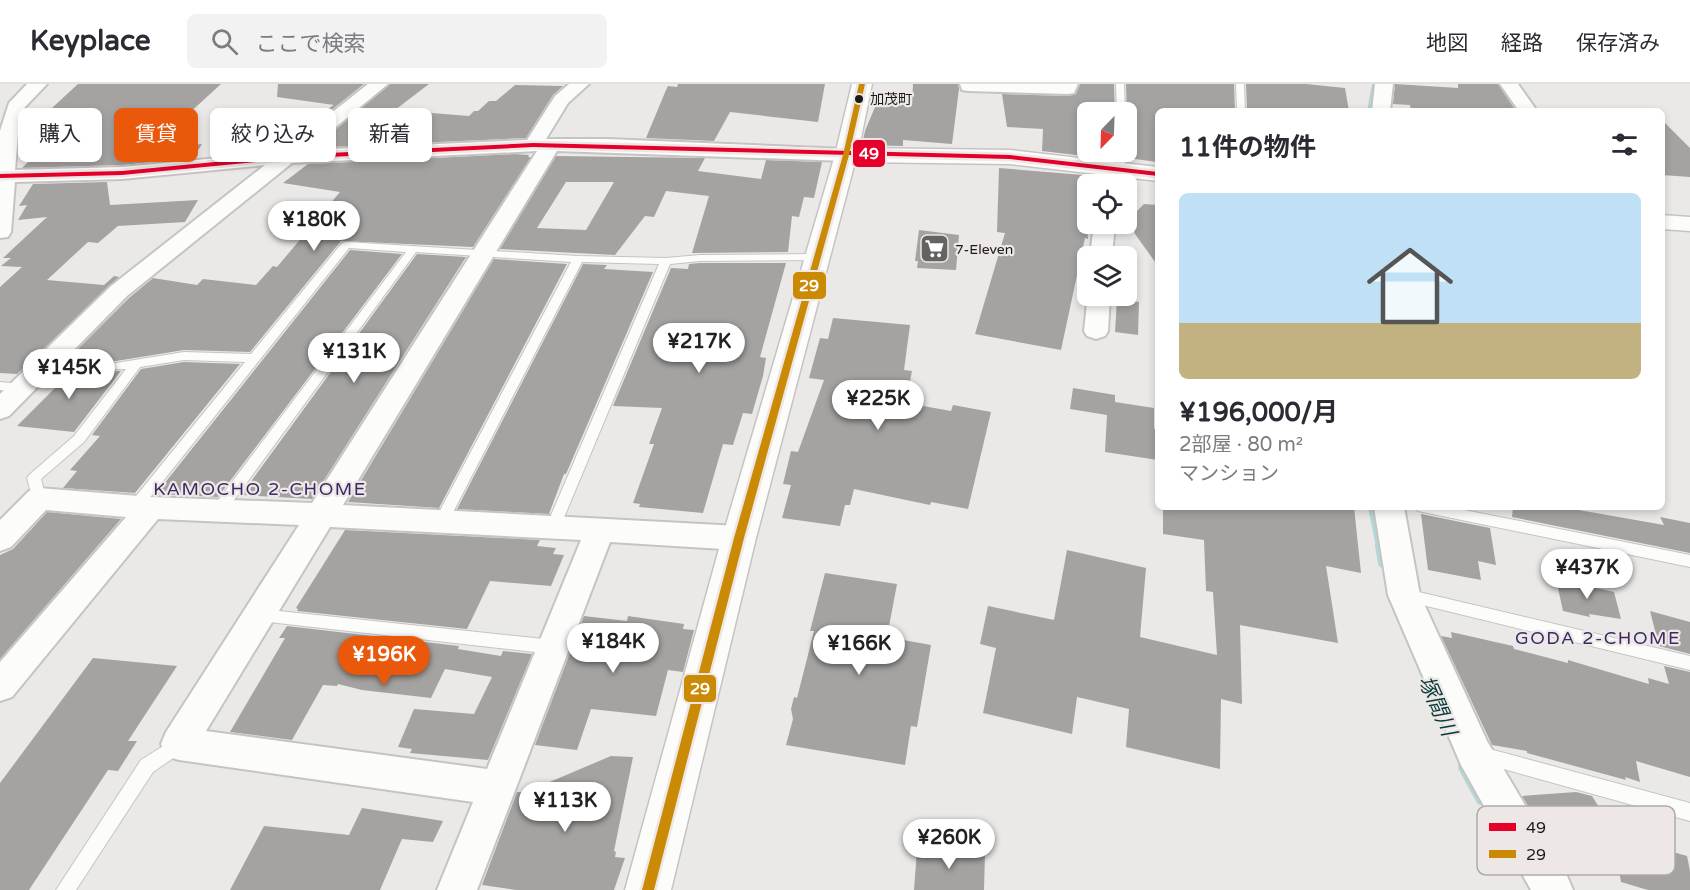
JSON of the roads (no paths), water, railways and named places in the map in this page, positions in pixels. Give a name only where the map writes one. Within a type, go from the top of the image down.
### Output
[{"type":"street","points":[[0,232],[3,176],[10,127],[16,106],[38,84]]},
{"type":"street","points":[[336,118],[379,84]]},
{"type":"street","points":[[497,788],[178,744],[484,253],[542,145],[561,100],[580,84]]},
{"type":"street","points":[[648,890],[740,538],[846,154],[862,84]]},
{"type":"street","points":[[969,84],[968,86],[987,88],[1068,89],[1069,84]]},
{"type":"street","points":[[1381,108],[1384,84]]},
{"type":"street","points":[[1509,84],[1526,108]]},
{"type":"street","points":[[0,100],[21,99]]},
{"type":"street","points":[[336,155],[542,145],[608,145],[846,154],[1010,157],[1155,174]]},
{"type":"street","points":[[3,176],[122,172],[233,162]]},
{"type":"street","points":[[0,410],[11,387],[42,367],[119,291],[282,162]]},
{"type":"street","points":[[1665,222],[1690,224]]},
{"type":"street","points":[[1096,331],[1097,306]]},
{"type":"street","points":[[0,539],[39,499],[143,507],[442,520],[740,538]]},
{"type":"street","points":[[0,686],[143,507]]},
{"type":"street","points":[[1390,510],[1404,595],[1474,753],[1505,806]]},
{"type":"street","points":[[457,890],[599,531]]},
{"type":"street","points":[[1544,875],[1553,890]]},
{"type":"lane","points":[[1120,84],[1121,102]]},
{"type":"lane","points":[[1240,84],[1241,108]]},
{"type":"lane","points":[[143,507],[254,358],[346,245],[578,259],[666,261],[700,258],[818,257]]},
{"type":"lane","points":[[218,511],[413,249]]},
{"type":"lane","points":[[442,520],[578,259]]},
{"type":"lane","points":[[553,527],[666,261]]},
{"type":"lane","points":[[42,367],[116,367],[184,356],[254,358]]},
{"type":"lane","points":[[39,499],[34,478],[78,439],[136,363]]},
{"type":"lane","points":[[1438,510],[1690,561]]},
{"type":"lane","points":[[1404,595],[1690,663]]},
{"type":"lane","points":[[260,615],[553,647]]},
{"type":"lane","points":[[65,890],[147,766],[178,744]]},
{"type":"lane","points":[[1474,753],[1668,806]]},
{"type":"lane","points":[[1675,808],[1690,812]]},
{"type":"waterway","name":"塚間川","points":[[1371,108],[1375,84]]},
{"type":"waterway","name":"塚間川","points":[[1373,510],[1380,547]]},
{"type":"waterway","name":"塚間川","points":[[1380,546],[1383,563]]},
{"type":"waterway","name":"塚間川","points":[[1463,767],[1481,800]]},
{"type":"place","name":"加茂町","points":[[859,99]]},
{"type":"place","name":"7-Eleven","points":[[934,249]]},
{"type":"district","name":"KAMOCHO 2-CHOME","points":[[260,489]]},
{"type":"district","name":"GODA 2-CHOME","points":[[1598,638]]}]
